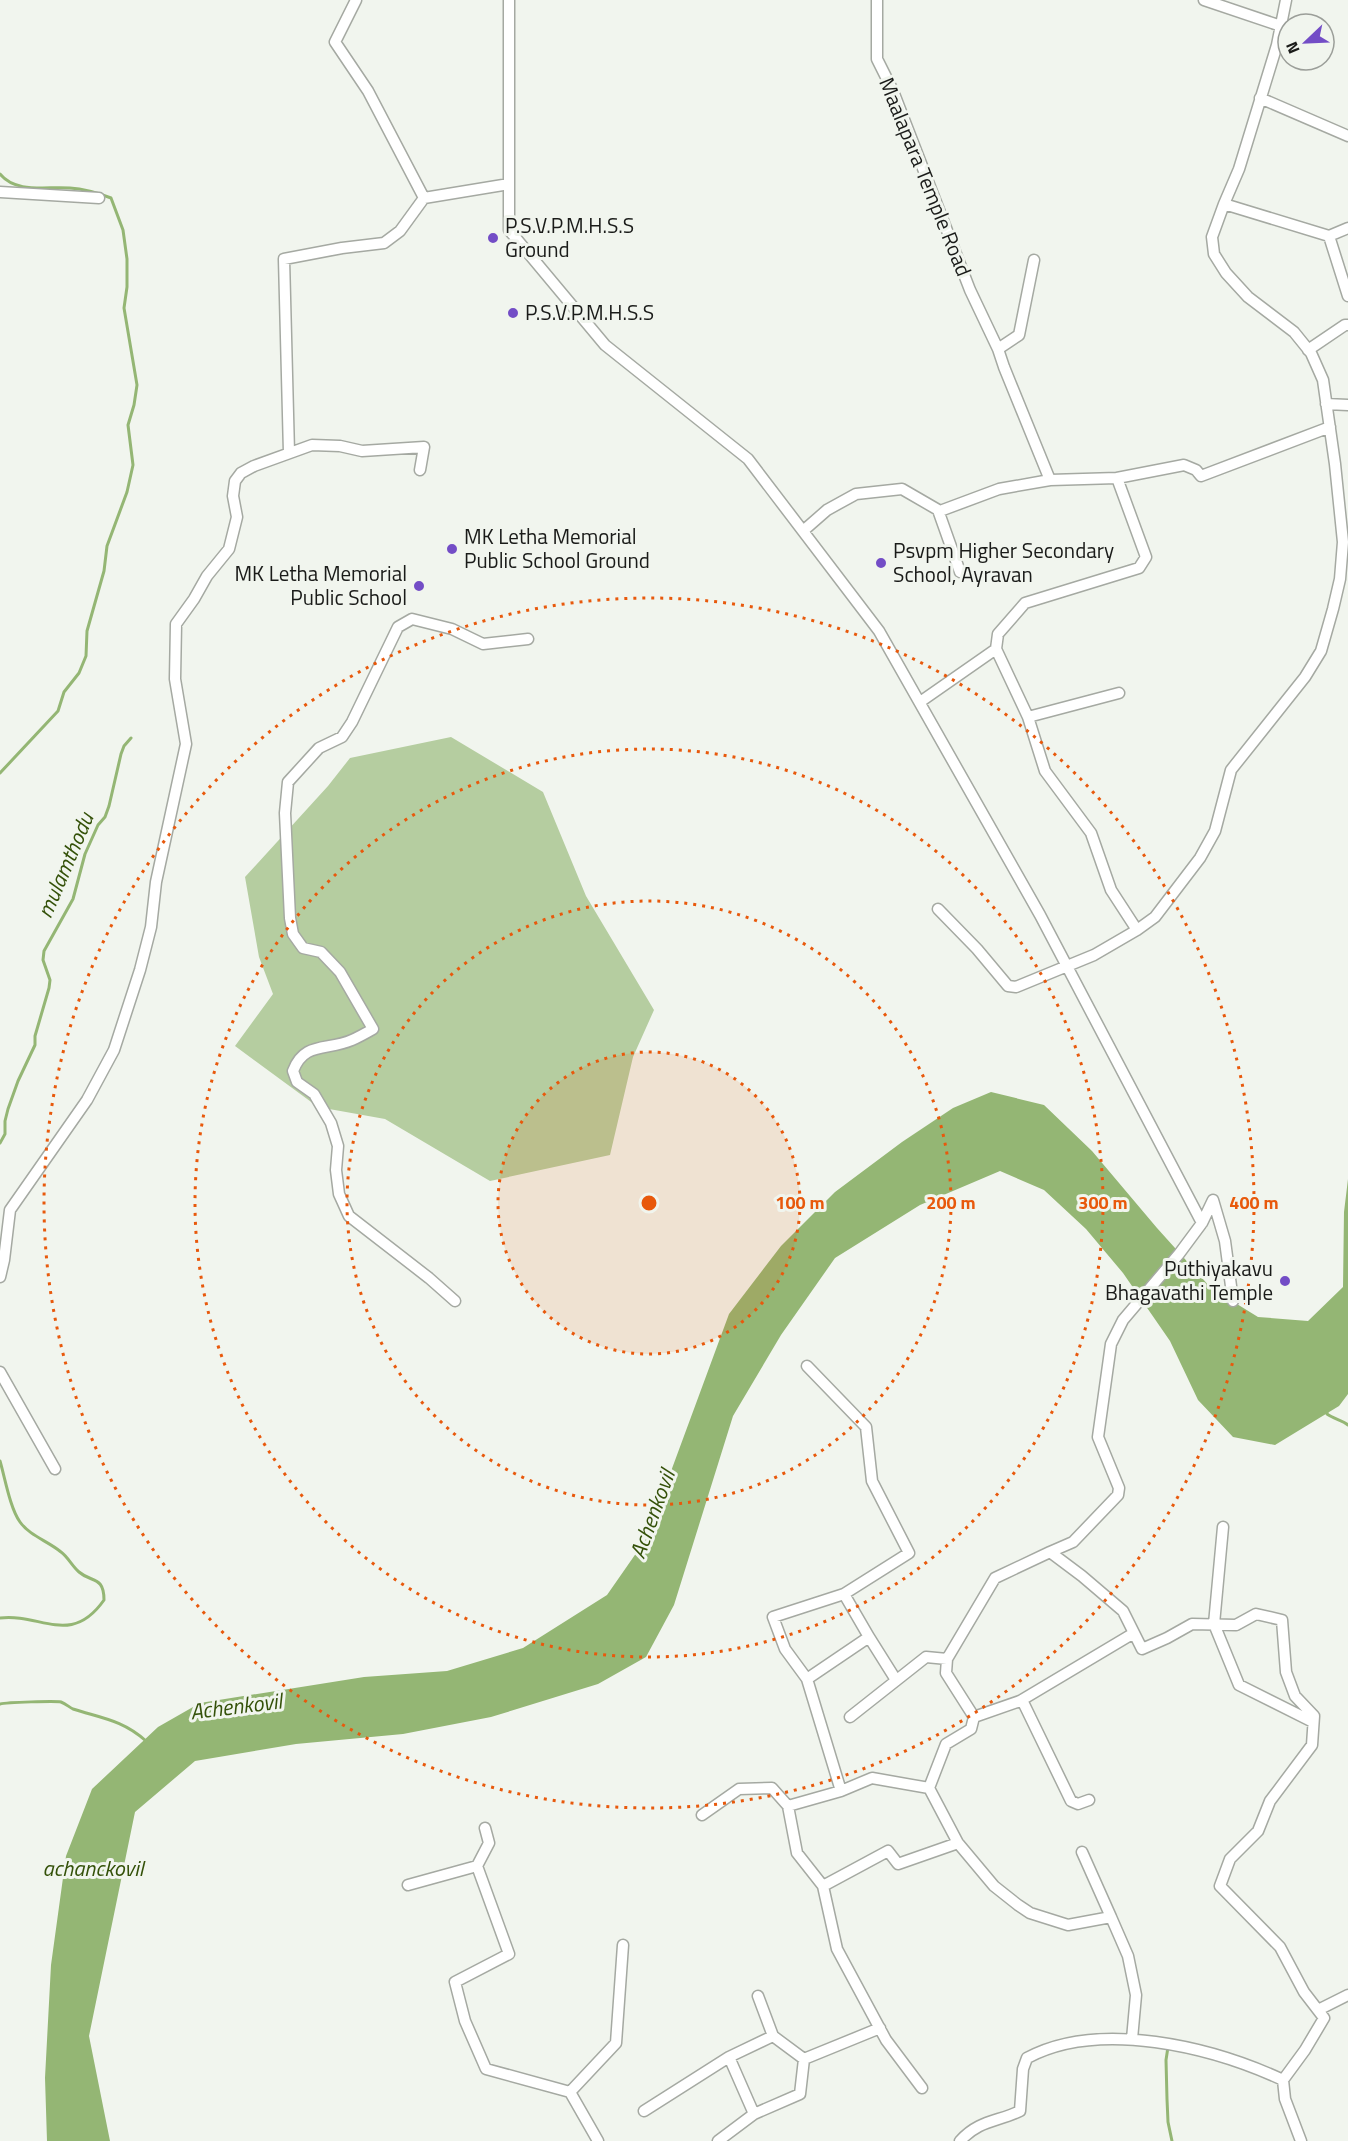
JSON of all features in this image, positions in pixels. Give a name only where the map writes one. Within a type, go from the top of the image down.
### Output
[{"type":"street","points":[[356,0],[335,42],[368,91],[424,198]]},
{"type":"street","points":[[509,0],[509,230],[605,345],[748,459],[879,630],[1066,966],[1202,1223]]},
{"type":"street","name":"Maalapara Temple Road","points":[[877,0],[877,59],[893,91],[966,279],[998,349],[1050,480]]},
{"type":"street","points":[[1204,0],[1276,24]]},
{"type":"street","points":[[938,909],[977,949],[1008,986],[1016,987],[1094,955],[1137,930],[1155,917],[1200,858],[1215,831],[1232,770],[1305,676],[1321,651],[1340,579],[1343,542],[1323,380],[1308,350],[1294,332],[1248,297],[1217,261],[1212,237],[1239,170],[1276,48]]},
{"type":"street","points":[[1260,98],[1348,136]]},
{"type":"street","points":[[289,453],[284,259],[384,243],[400,231],[424,198],[509,184]]},
{"type":"street","points":[[0,192],[99,198]]},
{"type":"street","points":[[1224,204],[1329,236],[1348,228]]},
{"type":"street","points":[[1329,236],[1348,296]]},
{"type":"street","points":[[998,349],[1019,335],[1034,260]]},
{"type":"street","points":[[1308,350],[1320,340],[1348,325]]},
{"type":"street","points":[[1326,404],[1348,405]]},
{"type":"street","points":[[803,531],[827,510],[856,494],[902,489],[940,511],[999,489],[1050,480],[1117,478],[1184,465],[1196,470],[1202,476],[1330,428]]},
{"type":"street","points":[[0,1277],[10,1210],[87,1100],[114,1050],[148,938],[156,882],[186,744],[175,679],[176,624],[207,576],[229,549],[237,517],[233,496],[236,481],[241,473],[312,445],[340,446],[362,452],[424,447],[420,470]]},
{"type":"street","points":[[1117,478],[1146,557],[1139,568],[1025,603],[998,634],[996,649],[1028,717],[1045,771],[1091,833],[1111,890],[1137,930]]},
{"type":"street","points":[[938,510],[960,572]]},
{"type":"street","points":[[455,1301],[349,1216],[339,1194],[336,1170],[338,1146],[331,1123],[314,1094],[297,1082],[293,1071],[298,1059],[310,1051],[351,1041],[373,1029],[340,972],[321,952],[303,948],[293,934],[290,918],[285,813],[288,782],[319,748],[342,737],[352,722],[398,627],[412,619],[452,629],[483,644],[528,639]]},
{"type":"street","points":[[920,702],[996,649]]},
{"type":"street","points":[[1028,717],[1119,693]]},
{"type":"street","points":[[1111,1917],[1068,1925],[1030,1913],[994,1886],[958,1843],[929,1788],[946,1744],[971,1730],[974,1717],[946,1673],[947,1659],[995,1578],[1073,1542],[1118,1495],[1119,1488],[1098,1437],[1111,1344],[1123,1320],[1202,1223],[1213,1200],[1225,1241],[1233,1301]]},
{"type":"street","points":[[807,1366],[866,1427],[872,1481],[909,1553],[844,1593],[773,1617],[785,1650],[807,1679],[841,1791]]},
{"type":"street","points":[[0,1372],[55,1469]]},
{"type":"street","points":[[1223,1527],[1214,1624],[1239,1685],[1313,1722]]},
{"type":"street","points":[[1050,1552],[1123,1611],[1142,1649],[1192,1624],[1236,1625],[1256,1614],[1282,1620],[1286,1672],[1295,1696],[1314,1716],[1312,1745],[1270,1801],[1258,1831],[1230,1859],[1220,1886],[1280,1947],[1304,1992],[1324,2018],[1305,2050],[1283,2080],[1285,2099],[1301,2141]]},
{"type":"street","points":[[844,1593],[896,1680]]},
{"type":"street","points":[[974,1717],[1022,1700],[1134,1633]]},
{"type":"street","points":[[807,1679],[869,1637]]},
{"type":"street","points":[[850,1717],[926,1657],[947,1659]]},
{"type":"street","points":[[1022,1700],[1071,1801],[1078,1804],[1089,1800]]},
{"type":"street","points":[[788,1806],[841,1791],[872,1778],[929,1788]]},
{"type":"street","points":[[702,1815],[739,1789],[771,1788],[788,1806],[797,1853],[823,1886],[837,1949],[886,2040],[922,2088]]},
{"type":"street","points":[[408,1885],[477,1866],[489,1843],[485,1828]]},
{"type":"street","points":[[823,1886],[888,1851],[898,1864],[958,1843]]},
{"type":"street","points":[[1082,1852],[1128,1956],[1136,1995],[1132,2039]]},
{"type":"street","points":[[477,1866],[509,1954],[455,1982],[465,2021],[486,2069],[570,2092],[598,2141]]},
{"type":"street","points":[[570,2092],[616,2043],[623,1945]]},
{"type":"street","points":[[1318,2010],[1348,1995]]},
{"type":"street","points":[[758,1996],[773,2036],[804,2059]]},
{"type":"street","points":[[804,2059],[880,2028]]},
{"type":"street","points":[[644,2111],[729,2057],[773,2036]]},
{"type":"street","points":[[960,2141],[975,2128],[994,2118],[1009,2116],[1020,2111],[1023,2069],[1027,2058],[1036,2053],[1086,2041],[1124,2038],[1210,2053],[1254,2066],[1283,2080]]},
{"type":"street","points":[[729,2057],[754,2114]]},
{"type":"street","points":[[718,2141],[754,2114],[800,2094],[804,2059]]},
{"type":"shaded area","points":[[451,737],[543,792],[586,896],[654,1010],[633,1057],[610,1155],[490,1181],[385,1119],[318,1107],[235,1046],[273,994],[259,957],[245,877],[328,786],[350,758]]},
{"type":"water","points":[[991,1092],[1044,1105],[1092,1151],[1211,1288],[1258,1317],[1308,1321],[1343,1287],[1344,1212],[1348,1179],[1348,1394],[1339,1406],[1275,1445],[1233,1437],[1198,1400],[1170,1341],[1123,1273],[1086,1229],[1044,1190],[1000,1171],[920,1205],[835,1258],[781,1335],[733,1416],[674,1605],[646,1657],[598,1684],[491,1717],[403,1734],[296,1744],[195,1761],[135,1812],[89,2036],[110,2141],[47,2141],[45,2078],[51,1965],[66,1856],[92,1789],[158,1727],[200,1703],[364,1677],[447,1671],[523,1648],[607,1595],[646,1539],[729,1314],[781,1246],[835,1192],[902,1142],[953,1108]]},
{"type":"waterway","points":[[0,174],[14,184],[23,187],[76,189],[111,198],[123,230],[127,259],[124,308],[137,385],[128,425],[133,465],[127,492],[107,546],[104,571],[87,631],[86,656],[79,673],[64,692],[58,711],[0,773]]},
{"type":"waterway","name":"mulamthodu","points":[[0,1143],[5,1134],[8,1109],[35,1045],[35,1036],[49,988],[50,980],[43,960],[44,951],[73,899],[85,854],[109,806],[121,754],[131,738]]},
{"type":"waterway","points":[[1327,1411],[1327,1414],[1348,1425]]},
{"type":"waterway","name":"mulamthodu","points":[[0,1461],[11,1501],[20,1522],[29,1531],[56,1548],[79,1572],[100,1583],[104,1600],[92,1614],[80,1622],[67,1625],[0,1618]]},
{"type":"waterway","name":"mulamthodu","points":[[0,1704],[61,1702],[73,1709],[129,1728],[146,1741]]},
{"type":"waterway","points":[[1168,2047],[1167,2099],[1172,2141]]},
{"type":"place","name":"P.S.V.P.M.H.S.S Ground","points":[[493,238]]},
{"type":"place","name":"P.S.V.P.M.H.S.S","points":[[513,313]]},
{"type":"place","name":"MK Letha Memorial Public School Ground","points":[[452,549]]},
{"type":"place","name":"Psvpm Higher Secondary School, Ayravan","points":[[881,563]]},
{"type":"place","name":"MK Letha Memorial Public School","points":[[419,586]]},
{"type":"place","name":"Puthiyakavu Bhagavathi Temple","points":[[1285,1281]]},
{"type":"water label","name":"Achenkovil","points":[[652,1514]]},
{"type":"water label","name":"Achenkovil","points":[[236,1706]]},
{"type":"water label","name":"achanckovil","points":[[93,1868]]}]
